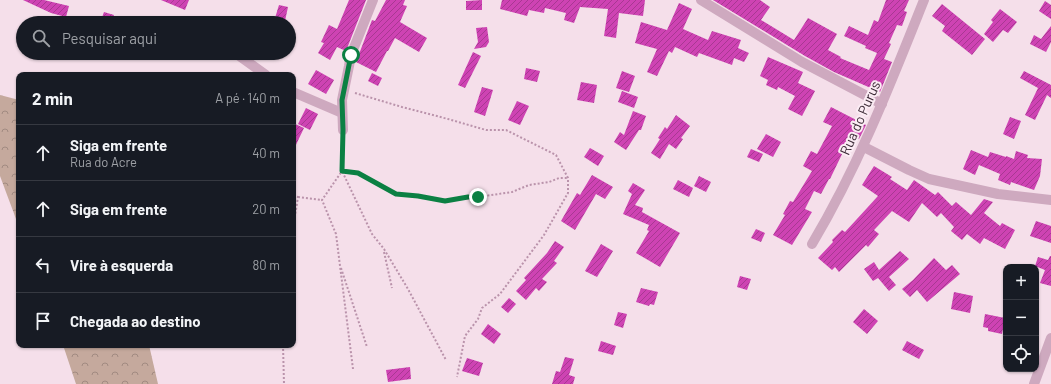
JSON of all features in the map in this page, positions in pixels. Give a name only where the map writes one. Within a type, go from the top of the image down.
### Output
[{"type":"street","points":[[343,130],[342,113],[344,90],[351,55],[373,0]]},
{"type":"street","points":[[701,0],[802,62],[882,104]]},
{"type":"street","name":"Rua do Purus","points":[[812,244],[833,208],[864,147],[924,0]]},
{"type":"street","points":[[245,60],[262,72]]},
{"type":"street","points":[[296,93],[342,113]]},
{"type":"street","points":[[864,147],[929,179],[998,194],[1029,196],[1051,200]]},
{"type":"street","points":[[1034,384],[1051,338]]},
{"type":"path","points":[[344,90],[402,108],[486,130],[506,130],[556,155],[568,178],[568,193],[544,235],[500,294],[482,308],[478,319],[465,336],[457,377]]},
{"type":"path","points":[[343,130],[342,171],[372,234],[384,249],[446,360]]},
{"type":"path","points":[[342,171],[358,173],[396,194],[445,201],[512,192],[529,184],[549,182],[559,178],[568,178]]},
{"type":"path","points":[[322,200],[342,171]]},
{"type":"path","points":[[296,209],[298,197],[322,200]]},
{"type":"path","points":[[322,200],[336,234],[354,369]]},
{"type":"path","points":[[384,249],[392,288]]},
{"type":"path","points":[[340,263],[367,347]]},
{"type":"path","points":[[283,348],[284,384]]},
{"type":"green space","points":[[0,95],[16,99],[16,219],[0,176]]},
{"type":"green space","points":[[64,348],[150,348],[158,384],[76,384]]},
{"type":"building","points":[[23,0],[44,0],[69,6],[66,16],[51,13]]},
{"type":"building","points":[[161,0],[189,0],[185,10]]},
{"type":"building","points":[[349,0],[366,0],[346,51],[337,47],[330,60],[318,53],[324,43],[321,42],[329,25],[337,29]]},
{"type":"building","points":[[386,0],[405,0],[403,5],[407,6],[400,22],[427,38],[419,52],[395,38],[376,72],[356,62],[372,20],[375,21]]},
{"type":"building","points":[[482,0],[482,10],[466,10],[466,1]]},
{"type":"building","points":[[502,0],[645,0],[643,16],[619,13],[616,38],[604,36],[608,9],[580,7],[574,23],[564,20],[566,13],[545,8],[544,13],[529,10],[527,16],[500,9]]},
{"type":"building","points":[[713,0],[760,0],[770,7],[761,20],[794,40],[808,18],[837,34],[828,50],[841,57],[840,58],[869,70],[877,53],[844,36],[849,26],[868,35],[874,20],[878,22],[886,0],[909,0],[904,11],[907,12],[902,26],[897,25],[889,43],[891,44],[884,59],[892,62],[880,92],[834,72]]},
{"type":"building","points":[[1045,1],[1051,5],[1051,19],[1039,11]]},
{"type":"building","points":[[679,3],[692,9],[683,29],[708,40],[712,31],[741,40],[738,48],[749,53],[744,62],[734,58],[732,65],[699,53],[697,57],[675,47],[672,53],[669,51],[657,76],[647,72],[657,49],[635,43],[641,22],[667,30]]},
{"type":"building","points":[[942,4],[985,39],[972,55],[942,31],[945,26],[932,16]]},
{"type":"building","points":[[279,5],[288,7],[286,16],[276,16]]},
{"type":"building","points":[[1000,9],[1017,22],[1008,33],[1003,30],[993,42],[984,34],[993,22],[991,20]]},
{"type":"building","points":[[104,12],[114,15],[114,16],[103,16]]},
{"type":"building","points":[[1051,26],[1051,42],[1046,52],[1030,44],[1034,35],[1041,39]]},
{"type":"building","points":[[487,27],[489,42],[486,47],[474,49],[478,42],[476,28]]},
{"type":"building","points":[[473,52],[481,56],[465,88],[458,85]]},
{"type":"building","points":[[768,57],[803,72],[798,83],[815,91],[802,116],[788,109],[795,96],[778,87],[777,90],[766,85],[768,80],[760,76]]},
{"type":"building","points":[[526,68],[540,71],[537,82],[524,79]]},
{"type":"building","points":[[316,70],[334,80],[326,94],[308,84]]},
{"type":"building","points":[[622,71],[635,76],[629,92],[616,88]]},
{"type":"building","points":[[1024,71],[1051,85],[1051,98],[1047,95],[1035,120],[1025,115],[1038,88],[1020,78]]},
{"type":"building","points":[[372,73],[382,78],[378,86],[368,81]]},
{"type":"building","points":[[581,82],[597,85],[594,103],[577,100]]},
{"type":"building","points":[[482,87],[493,90],[485,116],[474,112]]},
{"type":"building","points":[[622,91],[638,97],[634,108],[618,102]]},
{"type":"building","points":[[517,101],[529,106],[520,125],[508,120]]},
{"type":"building","points":[[831,107],[866,125],[859,139],[856,138],[849,152],[844,150],[821,194],[814,191],[805,209],[812,212],[792,245],[773,235],[785,215],[783,214],[790,201],[793,202],[812,171],[803,166],[811,151],[817,154],[832,126],[823,122]]},
{"type":"building","points":[[306,108],[318,114],[310,130],[298,124]]},
{"type":"building","points":[[633,111],[646,116],[641,130],[639,130],[626,150],[614,142],[620,132],[624,135]]},
{"type":"building","points":[[676,115],[690,126],[681,138],[683,139],[676,149],[669,144],[660,159],[651,153],[660,139],[658,138],[665,127],[667,129]]},
{"type":"building","points":[[1010,117],[1021,121],[1014,139],[1003,134]]},
{"type":"building","points":[[296,124],[304,128],[296,145]]},
{"type":"building","points":[[766,134],[781,142],[773,157],[757,149]]},
{"type":"building","points":[[590,148],[604,156],[598,166],[584,157]]},
{"type":"building","points":[[751,149],[763,154],[759,162],[747,157]]},
{"type":"building","points":[[971,150],[988,157],[990,152],[1014,159],[1016,151],[1028,155],[1027,158],[1042,159],[1040,176],[1034,190],[1011,182],[1010,185],[998,180],[1000,174],[979,165],[975,175],[963,169]]},
{"type":"building","points":[[874,166],[892,177],[890,179],[907,190],[914,180],[935,195],[938,192],[952,206],[956,202],[971,215],[984,199],[993,202],[984,213],[1000,226],[1002,223],[1015,230],[1005,249],[984,238],[980,244],[967,234],[962,240],[951,231],[954,227],[941,213],[937,217],[922,203],[909,222],[892,211],[874,230],[879,234],[868,247],[866,245],[839,272],[835,267],[832,270],[818,258],[833,242],[832,240],[842,230],[845,232],[878,196],[862,185]]},
{"type":"building","points":[[592,175],[613,187],[605,199],[596,194],[575,230],[561,221],[577,193],[580,195]]},
{"type":"building","points":[[699,176],[711,182],[706,192],[694,186]]},
{"type":"building","points":[[678,180],[693,188],[689,197],[673,189]]},
{"type":"building","points":[[633,183],[645,190],[635,205],[643,208],[642,212],[680,233],[660,267],[636,253],[649,231],[647,230],[649,225],[623,214],[632,194],[628,191]]},
{"type":"building","points":[[1036,221],[1051,226],[1051,243],[1030,236]]},
{"type":"building","points":[[756,229],[765,233],[761,242],[751,238]]},
{"type":"building","points":[[555,241],[564,247],[554,261],[557,263],[542,279],[547,282],[539,291],[536,288],[526,300],[516,291],[526,280],[524,278],[547,253]]},
{"type":"building","points":[[601,244],[613,251],[597,277],[585,271]]},
{"type":"building","points":[[900,251],[909,259],[889,277],[896,285],[889,291],[878,278],[873,281],[864,269],[874,262],[879,270]]},
{"type":"building","points":[[1051,256],[1051,286],[1040,283],[1045,270],[1039,268],[1039,264],[1036,264],[1038,257],[1048,260]]},
{"type":"building","points":[[934,258],[946,270],[952,265],[960,274],[927,302],[917,290],[910,297],[902,289]]},
{"type":"building","points":[[740,276],[751,279],[747,290],[737,287]]},
{"type":"building","points":[[641,288],[658,292],[654,305],[650,304],[649,306],[636,302]]},
{"type":"building","points":[[954,292],[973,296],[970,313],[951,309]]},
{"type":"building","points":[[509,298],[516,304],[508,313],[501,307]]},
{"type":"building","points":[[864,309],[878,321],[867,334],[853,322]]},
{"type":"building","points":[[618,312],[627,314],[623,328],[614,325]]},
{"type":"building","points":[[985,314],[1003,318],[1002,334],[988,331],[988,328],[983,327]]},
{"type":"building","points":[[488,324],[501,334],[494,344],[481,334]]},
{"type":"building","points":[[601,341],[616,346],[613,355],[598,351]]},
{"type":"building","points":[[907,341],[924,350],[919,359],[902,350]]},
{"type":"building","points":[[565,357],[574,359],[569,375],[575,377],[573,384],[552,384],[556,371],[560,372]]},
{"type":"building","points":[[467,358],[483,363],[479,376],[462,371]]},
{"type":"building","points":[[410,367],[411,379],[388,382],[386,370]]},
{"type":"route","points":[[351,55],[342,100],[342,171],[358,173],[396,194],[445,201],[468,197],[478,197]]}]
